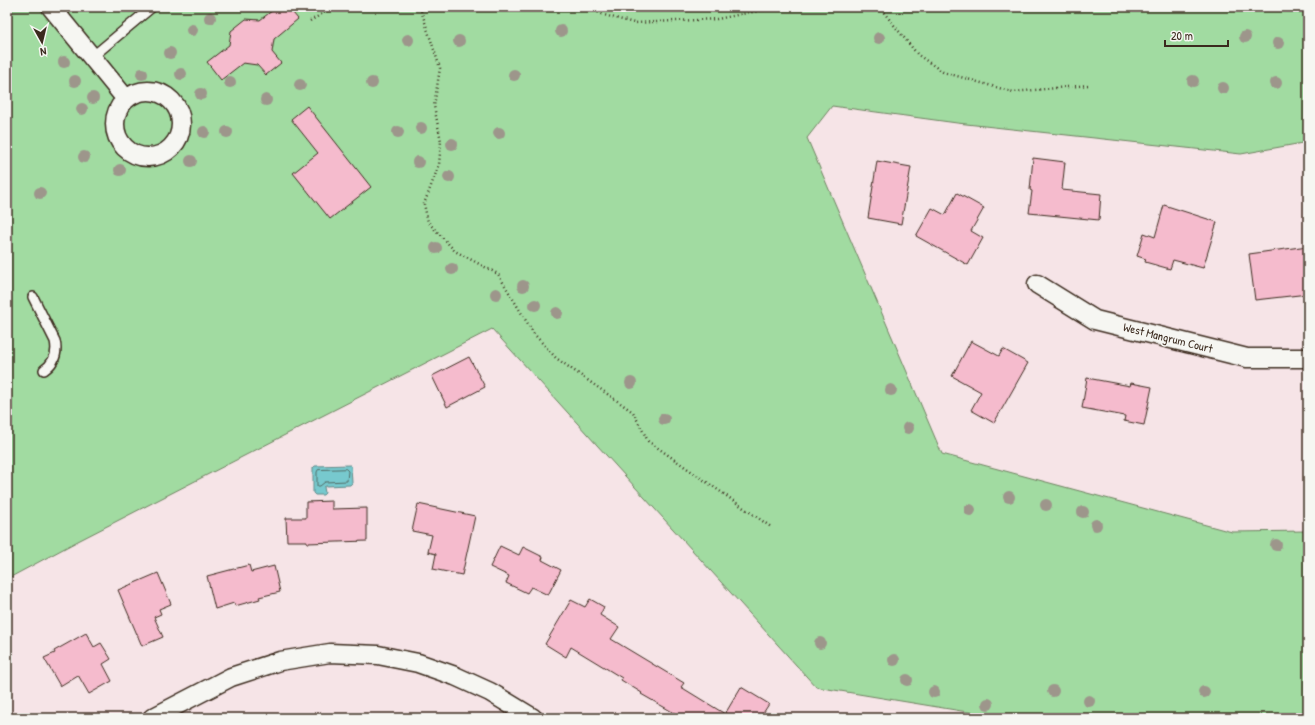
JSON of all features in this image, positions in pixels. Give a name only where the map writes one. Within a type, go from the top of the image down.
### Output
[{"type":"street","points":[[51,7],[126,99]]},
{"type":"street","name":"West Mangrum Court","points":[[1037,284],[1095,320],[1247,358],[1308,358]]},
{"type":"street","points":[[152,718],[231,678],[280,661],[330,653],[378,655],[418,663],[455,676],[483,689],[533,718]]},
{"type":"lane","points":[[92,57],[152,7]]},
{"type":"lane","points":[[33,297],[57,348],[54,361],[44,370]]},
{"type":"path","points":[[310,21],[334,7]]},
{"type":"path","points":[[420,7],[440,68],[434,106],[440,141],[439,165],[424,204],[428,222],[455,251],[498,274],[538,339],[556,358],[633,412],[648,441],[771,527]]},
{"type":"path","points":[[587,7],[634,23],[716,19],[778,7]]},
{"type":"path","points":[[878,7],[882,9],[918,55],[943,72],[1013,92],[1089,85]]},
{"type":"green space","points":[[7,7],[1308,7],[1308,142],[1241,154],[957,123],[832,106],[807,138],[942,454],[1232,532],[1308,531],[1308,718],[1004,718],[816,687],[492,329],[78,541],[7,579]]},
{"type":"water","points":[[350,465],[352,483],[350,485],[326,486],[324,487],[325,493],[323,495],[315,495],[313,493],[313,468],[315,466]]},
{"type":"building","points":[[277,7],[288,7],[298,19],[274,39],[272,52],[281,63],[266,75],[257,65],[243,63],[221,80],[207,62],[229,45],[231,31],[246,19],[260,20]]},
{"type":"building","points":[[307,106],[371,187],[330,219],[293,173],[318,153],[291,119]]},
{"type":"building","points":[[1033,158],[1065,162],[1062,190],[1101,194],[1099,220],[1029,213],[1032,191],[1030,190]]},
{"type":"building","points":[[877,161],[911,167],[901,224],[868,218]]},
{"type":"building","points":[[957,193],[984,208],[971,231],[983,238],[968,265],[916,236],[932,208],[945,215]]},
{"type":"building","points":[[1164,205],[1217,222],[1203,268],[1173,260],[1170,269],[1145,262],[1146,259],[1137,256],[1144,233],[1155,237]]},
{"type":"building","points":[[1308,246],[1308,294],[1255,300],[1249,254]]},
{"type":"building","points":[[971,341],[999,356],[1003,349],[1028,363],[994,423],[971,410],[981,392],[952,376]]},
{"type":"building","points":[[469,357],[485,387],[447,407],[432,376]]},
{"type":"building","points":[[1087,378],[1130,386],[1131,383],[1152,387],[1144,425],[1124,421],[1125,416],[1082,408]]},
{"type":"building","points":[[332,501],[332,509],[367,508],[367,541],[307,543],[307,541],[287,541],[286,518],[306,518],[306,502]]},
{"type":"building","points":[[418,504],[475,516],[462,575],[433,569],[436,554],[428,552],[432,535],[412,531]]},
{"type":"building","points":[[500,546],[519,555],[523,547],[543,557],[542,560],[561,570],[548,595],[531,587],[527,593],[506,583],[509,576],[490,567]]},
{"type":"building","points":[[249,565],[251,572],[274,566],[280,592],[259,597],[260,599],[235,606],[234,603],[215,609],[207,576]]},
{"type":"building","points":[[158,573],[171,604],[159,609],[161,614],[154,617],[163,637],[142,646],[118,590]]},
{"type":"building","points":[[590,599],[604,607],[600,615],[619,627],[611,639],[684,683],[681,687],[725,714],[741,687],[769,704],[760,718],[683,718],[641,694],[642,693],[621,680],[622,678],[571,647],[566,657],[545,644],[571,600],[585,607]]},
{"type":"building","points":[[86,633],[94,647],[101,643],[111,659],[103,664],[112,681],[89,694],[78,675],[60,686],[44,658],[55,653],[54,651]]}]
